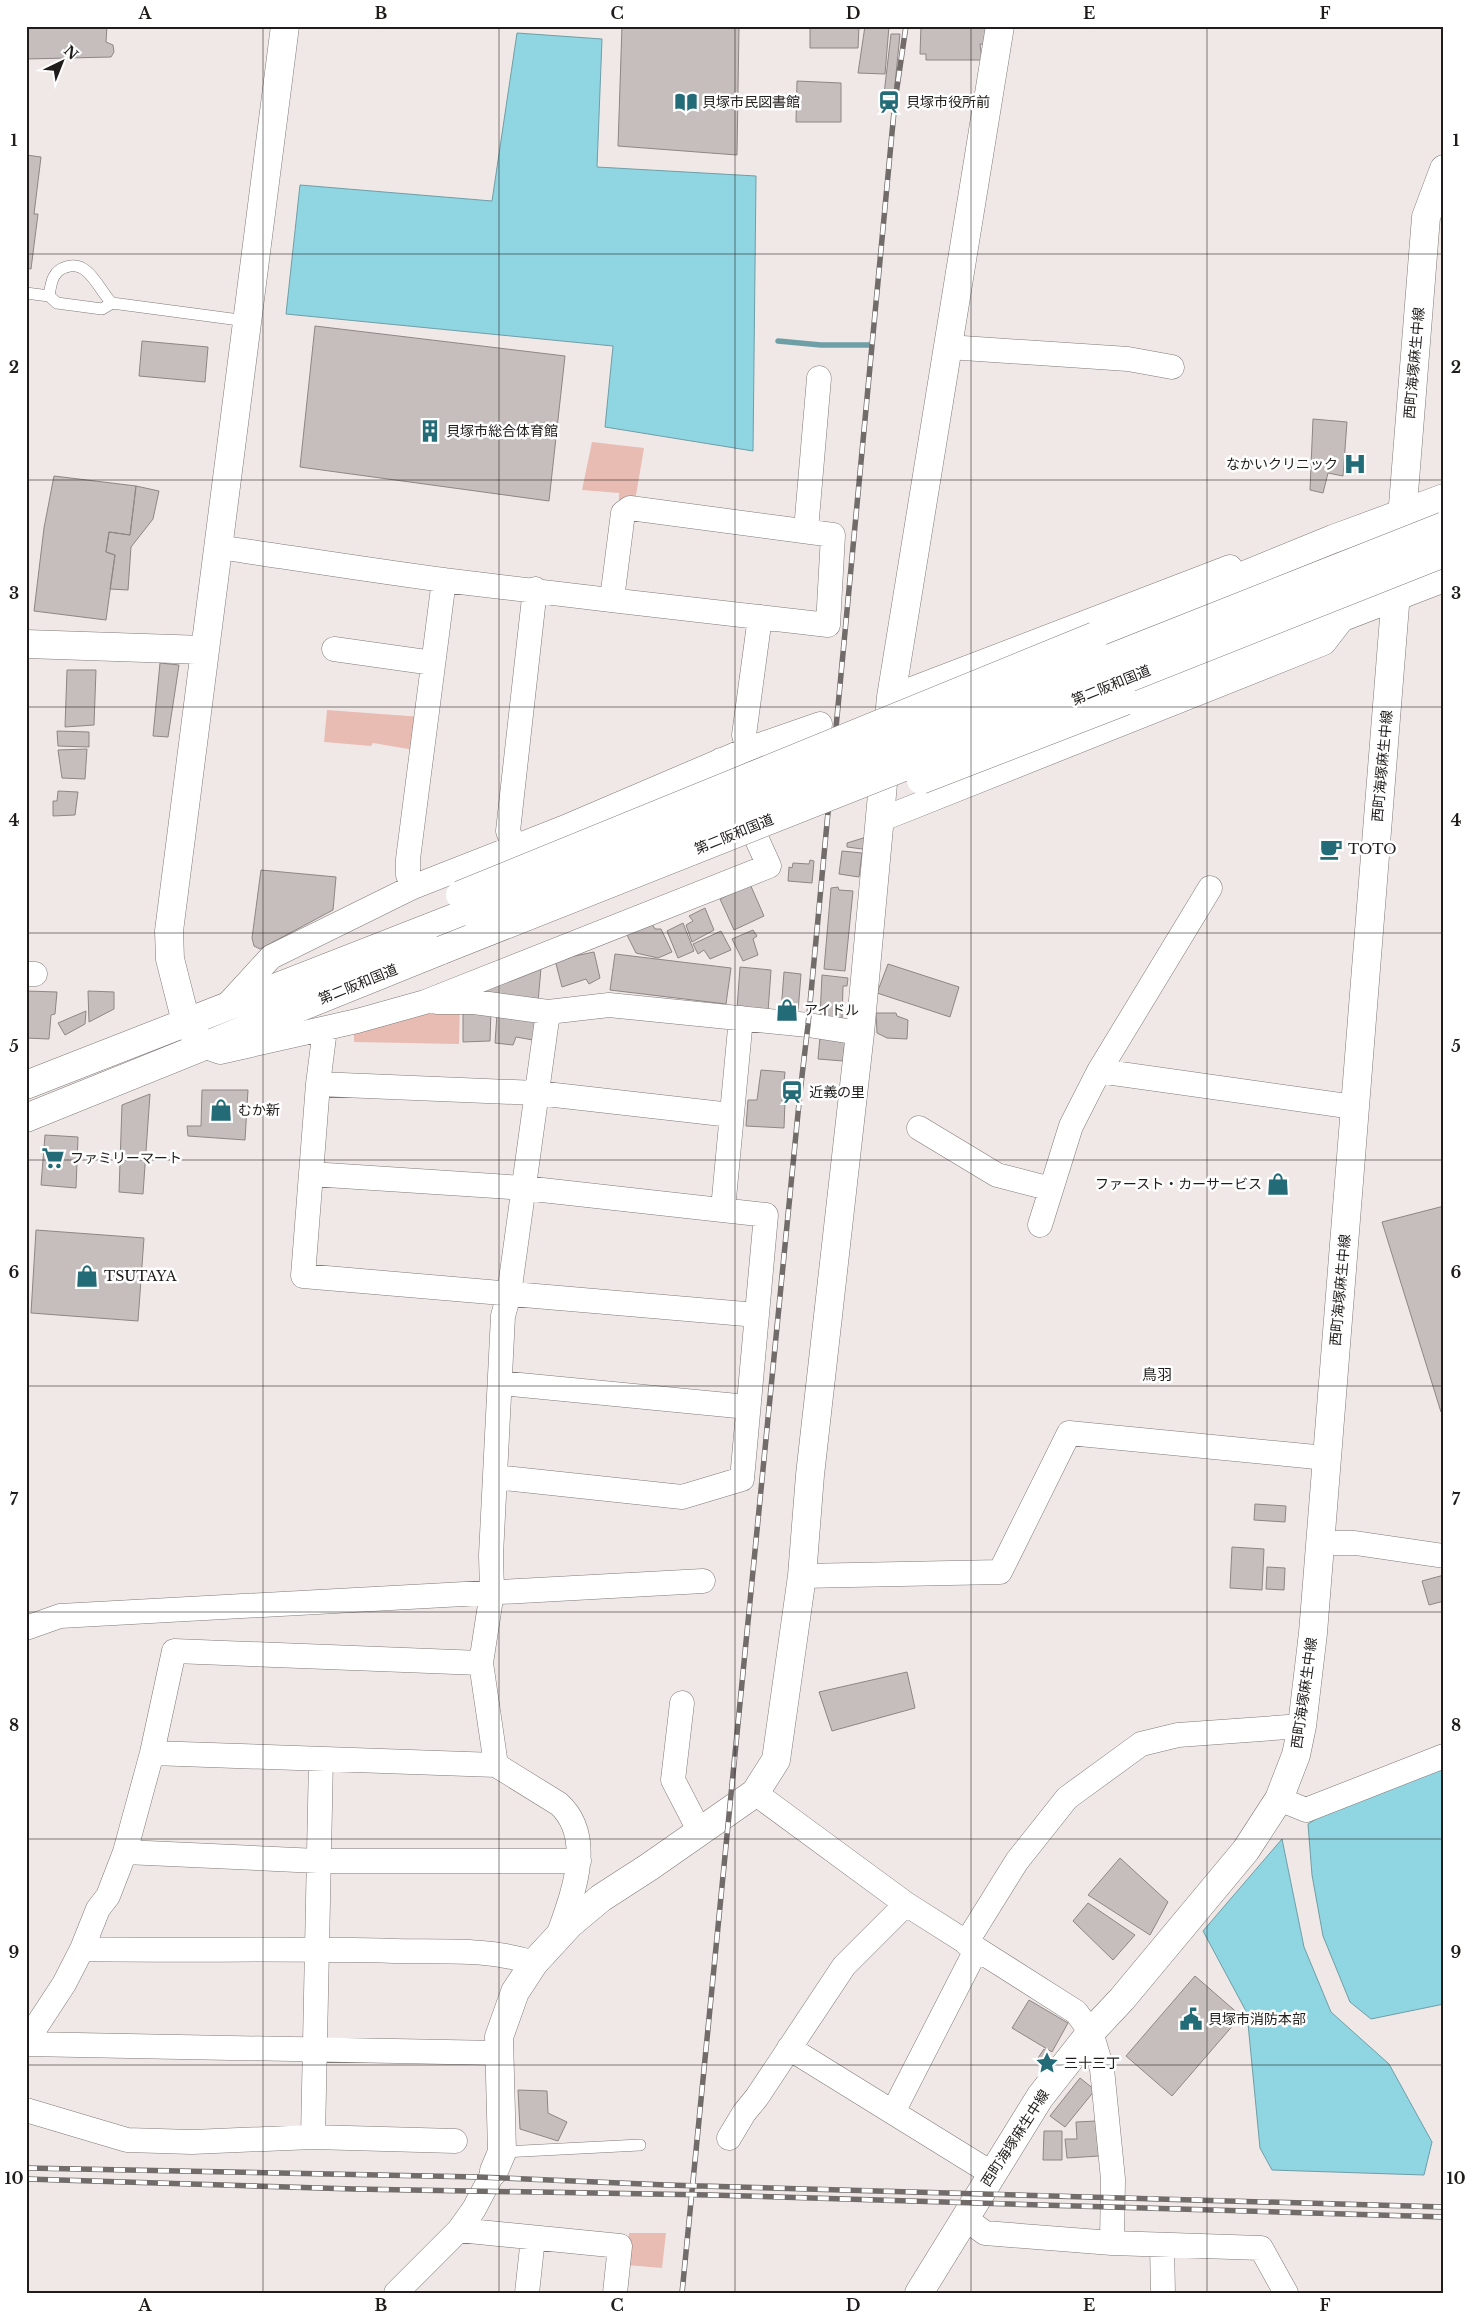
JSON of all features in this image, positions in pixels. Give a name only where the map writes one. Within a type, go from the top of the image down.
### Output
[{"type":"main road","points":[[203,1046],[186,1022],[170,960],[169,931],[284,26]]},
{"type":"main road","points":[[498,2161],[499,2037],[515,1992],[534,1962],[558,1936],[601,1898],[755,1793],[776,1760],[802,1576],[810,1475],[860,1033],[891,697],[1000,26]]},
{"type":"main road","name":"西町海塚麻生中線","points":[[919,2293],[1040,2097],[1091,2032],[1122,1999],[1246,1850],[1279,1799],[1296,1755],[1302,1726],[1320,1543],[1426,218],[1444,169]]},
{"type":"main road","points":[[465,904],[1095,636],[1333,539],[1444,498]]},
{"type":"main road","name":"第二阪和国道","points":[[26,1085],[226,1005],[395,941],[465,904],[1444,526]]},
{"type":"main road","name":"第二阪和国道","points":[[26,1118],[328,995],[444,957],[1444,553]]},
{"type":"main road","points":[[444,957],[1125,701],[1444,578]]},
{"type":"main road","points":[[26,644],[204,650]]},
{"type":"street","points":[[948,346],[1128,359],[1172,367]]},
{"type":"street","points":[[806,530],[819,378]]},
{"type":"street","points":[[218,547],[444,580],[535,589],[612,599],[828,625],[833,535],[630,508],[623,513],[612,599]]},
{"type":"street","points":[[891,697],[1297,541],[1333,539]]},
{"type":"street","points":[[413,888],[408,875],[408,859],[444,580]]},
{"type":"street","points":[[514,847],[508,831],[535,589]]},
{"type":"street","points":[[748,749],[744,735],[760,617]]},
{"type":"street","points":[[880,820],[1324,643],[1344,617]]},
{"type":"street","points":[[334,649],[433,663]]},
{"type":"street","points":[[226,1005],[271,956],[413,888],[748,749],[820,724]]},
{"type":"street","points":[[203,1046],[220,1052],[325,1029],[425,1002],[769,866],[721,760]]},
{"type":"street","points":[[1040,1225],[1071,1126],[1099,1071],[1210,888]]},
{"type":"street","points":[[425,1002],[474,1002],[548,1012],[610,1005],[740,1018],[860,1033]]},
{"type":"street","points":[[496,1765],[480,1663],[492,1592],[495,1477],[503,1316],[509,1294],[548,1012]]},
{"type":"street","points":[[723,1209],[740,1018]]},
{"type":"street","points":[[325,1029],[318,1084],[303,1276],[757,1315]]},
{"type":"street","points":[[1099,1071],[1354,1107]]},
{"type":"street","points":[[318,1084],[537,1093],[731,1115]]},
{"type":"street","points":[[919,1128],[998,1175],[1051,1189]]},
{"type":"street","points":[[311,1174],[524,1188],[766,1215],[742,1479],[682,1497],[495,1477]]},
{"type":"street","points":[[500,1383],[748,1406]]},
{"type":"street","points":[[802,1576],[1000,1572],[1069,1433],[1326,1458]]},
{"type":"street","points":[[1320,1543],[1355,1543],[1444,1556]]},
{"type":"street","points":[[26,1628],[60,1616],[703,1581]]},
{"type":"street","points":[[26,2043],[64,1984],[82,1949],[98,1909],[108,1896],[125,1852],[152,1753],[174,1651],[480,1663]]},
{"type":"street","points":[[682,1703],[670,1733],[673,1780],[700,1832]]},
{"type":"street","points":[[893,2112],[971,1947],[1017,1861],[1067,1798],[1141,1744],[1178,1735],[1302,1726]]},
{"type":"street","points":[[152,1753],[496,1765],[566,1810],[575,1828],[579,1861],[569,1907],[558,1936]]},
{"type":"street","points":[[1279,1799],[1306,1810],[1444,1756]]},
{"type":"street","points":[[313,2137],[321,1759]]},
{"type":"street","points":[[755,1793],[906,1904],[1076,2012],[1091,2032],[1102,2069],[1113,2178],[1112,2242]]},
{"type":"street","points":[[125,1852],[318,1861],[579,1861]]},
{"type":"street","points":[[729,2138],[844,1966],[906,1904]]},
{"type":"street","points":[[82,1949],[198,1951],[316,1948],[499,1953],[534,1962]]},
{"type":"street","points":[[26,2043],[498,2052]]},
{"type":"street","points":[[789,2048],[991,2174]]},
{"type":"street","points":[[26,2110],[127,2140],[192,2142],[313,2137],[455,2141]]},
{"type":"street","points":[[396,2293],[459,2230],[474,2209],[498,2161]]},
{"type":"street","points":[[964,2218],[985,2233],[1162,2245],[1261,2248],[1286,2293]]},
{"type":"street","points":[[459,2230],[620,2246],[615,2293]]},
{"type":"street","points":[[527,2293],[533,2238]]},
{"type":"street","points":[[1162,2245],[1163,2293]]},
{"type":"lane","points":[[49,296],[56,272],[62,268],[77,266],[84,269],[95,280],[104,295],[112,303],[247,321]]},
{"type":"lane","points":[[26,294],[49,296],[58,303],[102,309],[112,303]]},
{"type":"lane","points":[[498,2161],[640,2145]]},
{"type":"shaded area","points":[[592,442],[644,448],[635,501],[619,500],[619,493],[582,490]]},
{"type":"shaded area","points":[[327,710],[422,717],[420,751],[373,743],[371,746],[324,742]]},
{"type":"shaded area","points":[[460,1004],[459,1044],[354,1042],[354,1025]]},
{"type":"shaded area","points":[[629,2233],[666,2233],[662,2268],[627,2265]]},
{"type":"water","points":[[517,33],[602,39],[597,167],[756,176],[753,451],[605,427],[613,346],[286,314],[300,185],[492,201]]},
{"type":"water","points":[[1444,1763],[1444,2004],[1371,2019],[1350,2002],[1323,1936],[1312,1875],[1308,1824],[1340,1804]]},
{"type":"water","points":[[1282,1839],[1304,1947],[1331,2012],[1389,2064],[1432,2142],[1424,2175],[1272,2170],[1260,2148],[1247,2013],[1203,1931]]},
{"type":"building","points":[[26,26],[107,26],[106,42],[113,45],[114,52],[111,57],[26,59]]},
{"type":"building","points":[[622,26],[739,26],[737,155],[618,146]]},
{"type":"building","points":[[810,26],[859,26],[858,48],[810,48]]},
{"type":"building","points":[[865,26],[889,26],[885,74],[858,73]]},
{"type":"building","points":[[921,26],[986,26],[987,45],[980,44],[982,60],[926,60],[926,54],[920,54]]},
{"type":"building","points":[[891,34],[900,34],[894,94],[884,94]]},
{"type":"building","points":[[797,81],[841,83],[841,122],[796,122]]},
{"type":"building","points":[[26,155],[41,157],[34,214],[38,214],[31,269],[26,268]]},
{"type":"building","name":"貝塚市総合体育館","points":[[315,326],[565,356],[549,501],[300,467]]},
{"type":"building","points":[[142,341],[208,347],[205,382],[139,376]]},
{"type":"building","points":[[1313,419],[1347,422],[1343,476],[1328,473],[1323,493],[1310,490]]},
{"type":"building","points":[[54,476],[136,486],[130,535],[109,532],[106,552],[115,555],[106,620],[34,611],[44,528]]},
{"type":"building","points":[[136,486],[159,491],[153,519],[131,547],[128,590],[110,589],[115,555],[106,552],[109,532],[130,535]]},
{"type":"building","points":[[160,663],[179,665],[168,737],[153,736]]},
{"type":"building","points":[[67,670],[96,670],[94,725],[65,727]]},
{"type":"building","points":[[57,731],[89,732],[89,747],[58,746]]},
{"type":"building","points":[[87,749],[85,779],[62,778],[58,750]]},
{"type":"building","points":[[58,791],[78,792],[75,815],[53,816],[53,801],[57,801]]},
{"type":"building","points":[[873,835],[870,850],[847,847],[847,843]]},
{"type":"building","points":[[842,851],[862,853],[859,877],[839,874]]},
{"type":"building","points":[[810,860],[814,861],[812,883],[788,881],[789,867],[792,868],[793,863],[809,864]]},
{"type":"building","points":[[261,870],[336,877],[333,910],[260,949],[254,946],[252,938]]},
{"type":"building","points":[[750,884],[764,916],[734,930],[720,899]]},
{"type":"building","points":[[838,887],[839,890],[853,891],[845,971],[824,969],[831,888]]},
{"type":"building","points":[[705,908],[714,930],[692,942],[686,925],[693,921],[689,916]]},
{"type":"building","points":[[651,922],[655,929],[661,929],[672,952],[658,958],[636,953],[627,935]]},
{"type":"building","points":[[683,923],[694,951],[678,958],[667,931]]},
{"type":"building","points":[[753,930],[757,936],[753,939],[758,955],[743,961],[732,939]]},
{"type":"building","points":[[721,931],[731,950],[710,959],[704,950],[698,954],[693,944]]},
{"type":"building","points":[[594,952],[600,978],[589,984],[586,979],[562,987],[555,960]]},
{"type":"building","points":[[615,954],[731,968],[726,1004],[610,990]]},
{"type":"building","points":[[888,964],[959,987],[950,1017],[877,993]]},
{"type":"building","points":[[740,967],[771,970],[768,1012],[737,1009]]},
{"type":"building","points":[[541,968],[538,1002],[477,991]]},
{"type":"building","points":[[784,972],[801,974],[798,1012],[781,1011]]},
{"type":"building","points":[[822,975],[848,978],[847,986],[843,986],[842,1020],[820,1016]]},
{"type":"building","points":[[26,991],[57,992],[55,1014],[51,1015],[49,1039],[26,1038]]},
{"type":"building","points":[[88,991],[114,992],[114,1009],[89,1022]]},
{"type":"building","points":[[463,1009],[491,1010],[490,1041],[463,1042]]},
{"type":"building","points":[[86,1011],[85,1024],[65,1035],[58,1023]]},
{"type":"building","points":[[876,1013],[896,1013],[897,1016],[908,1020],[907,1039],[887,1038],[877,1033]]},
{"type":"building","points":[[497,1014],[536,1017],[533,1040],[516,1037],[513,1045],[495,1043]]},
{"type":"building","points":[[820,1037],[845,1040],[843,1061],[818,1059]]},
{"type":"building","points":[[761,1070],[785,1072],[782,1101],[785,1101],[784,1128],[746,1126],[748,1100],[757,1100]]},
{"type":"building","points":[[202,1090],[248,1090],[245,1140],[188,1136],[187,1126],[201,1126]]},
{"type":"building","points":[[150,1094],[143,1194],[119,1192],[122,1105]]},
{"type":"building","points":[[45,1135],[78,1137],[76,1188],[41,1185]]},
{"type":"building","points":[[1444,1206],[1444,1411],[1441,1412],[1382,1222]]},
{"type":"building","name":"TSUTAYA","points":[[36,1230],[144,1238],[138,1321],[31,1313]]},
{"type":"building","points":[[1255,1504],[1286,1506],[1285,1522],[1254,1520]]},
{"type":"building","points":[[1232,1547],[1264,1549],[1262,1590],[1230,1588]]},
{"type":"building","points":[[1267,1567],[1285,1568],[1284,1590],[1266,1589]]},
{"type":"building","points":[[1444,1575],[1444,1601],[1429,1605],[1422,1581]]},
{"type":"building","points":[[907,1672],[915,1708],[832,1731],[819,1692]]},
{"type":"building","points":[[1120,1858],[1168,1902],[1150,1935],[1088,1895]]},
{"type":"building","points":[[1088,1903],[1135,1935],[1113,1960],[1073,1921]]},
{"type":"building","points":[[1195,1976],[1241,2016],[1172,2096],[1126,2056]]},
{"type":"building","points":[[1029,2000],[1068,2023],[1052,2052],[1012,2028]]},
{"type":"building","points":[[1044,2049],[1050,2054],[1044,2062],[1038,2058]]},
{"type":"building","points":[[1080,2078],[1095,2090],[1065,2127],[1050,2116]]},
{"type":"building","points":[[518,2090],[547,2091],[548,2113],[567,2122],[558,2141],[520,2129]]},
{"type":"building","points":[[1096,2121],[1099,2156],[1067,2158],[1065,2139],[1077,2139],[1076,2122]]},
{"type":"building","points":[[1044,2131],[1062,2131],[1062,2160],[1043,2160]]},
{"type":"waterway","points":[[778,341],[821,345],[870,345]]},
{"type":"railway","points":[[682,2293],[808,1025],[895,101],[906,26]]},
{"type":"railway","points":[[26,2168],[478,2177],[667,2185],[1444,2207]]},
{"type":"railway","points":[[26,2179],[353,2189],[710,2195],[1444,2217]]},
{"type":"place","name":"貝塚市民図書館","points":[[686,102]]},
{"type":"place","name":"貝塚市役所前","points":[[889,102]]},
{"type":"place","name":"貝塚市総合体育館","points":[[430,431]]},
{"type":"place","name":"なかいクリニック","points":[[1355,464]]},
{"type":"place","name":"TOTO","points":[[1331,849]]},
{"type":"place","name":"アイドル","points":[[787,1010]]},
{"type":"place","name":"近義の里","points":[[792,1092]]},
{"type":"place","name":"むか新","points":[[221,1110]]},
{"type":"place","name":"ファミリーマート","points":[[53,1158]]},
{"type":"place","name":"ファースト・カーサービス","points":[[1278,1184]]},
{"type":"place","name":"TSUTAYA","points":[[87,1276]]},
{"type":"place","name":"貝塚市消防本部","points":[[1191,2019]]},
{"type":"place","name":"三十三丁","points":[[1047,2063]]},
{"type":"district","name":"鳥羽","points":[[1157,1375]]}]
